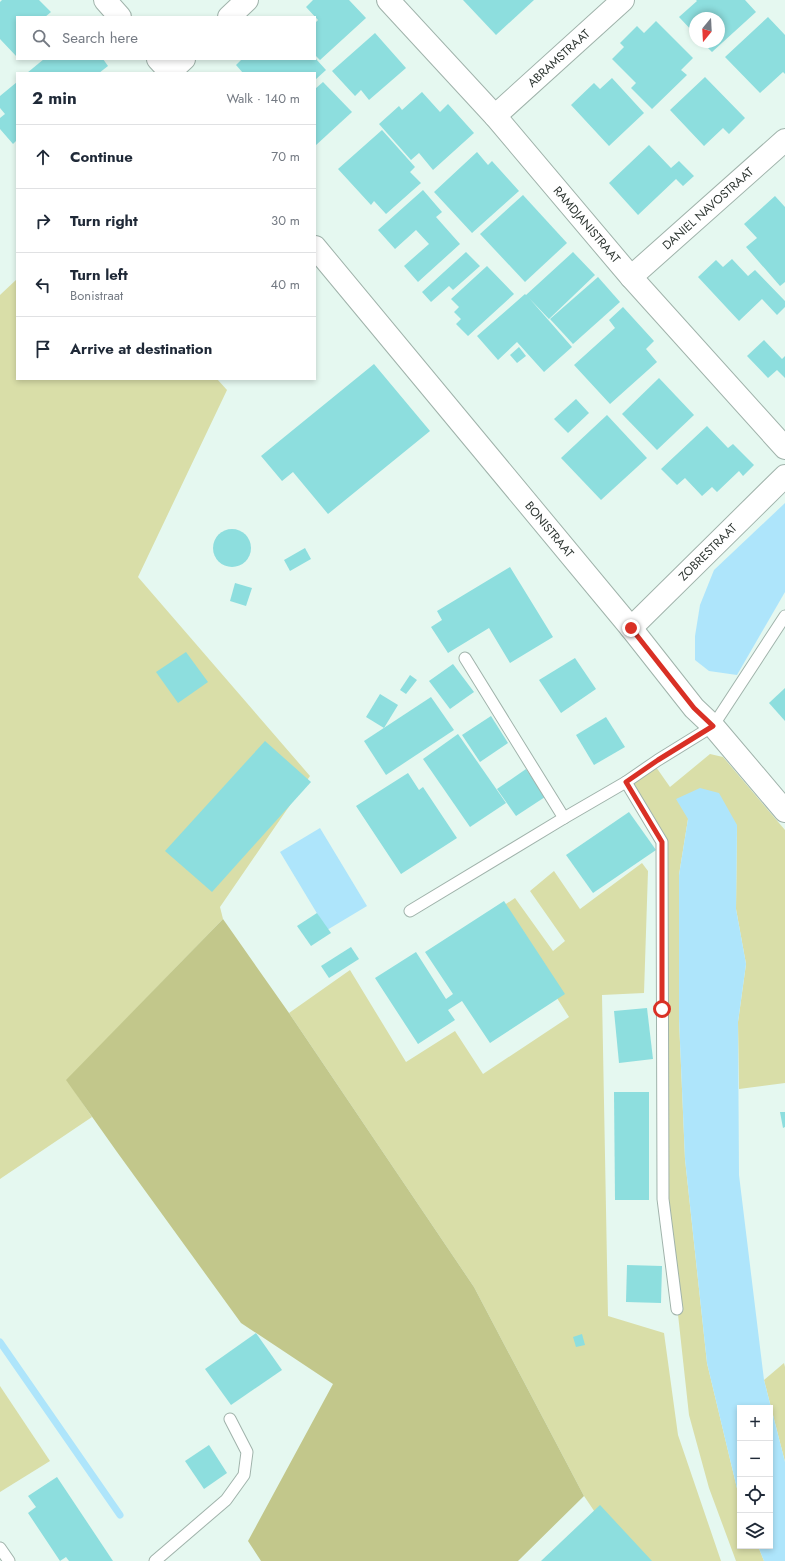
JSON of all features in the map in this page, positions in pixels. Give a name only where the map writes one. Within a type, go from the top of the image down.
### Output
[{"type":"street","points":[[105,0],[119,16]]},
{"type":"street","points":[[230,16],[246,0]]},
{"type":"street","name":"RAMDJANISTRAAT","points":[[388,0],[495,116],[631,277],[785,448]]},
{"type":"street","name":"ABRAMSTRAAT","points":[[495,116],[623,0]]},
{"type":"street","name":"DANIEL NAVOSTRAAT","points":[[631,277],[785,140]]},
{"type":"street","name":"BONISTRAAT","points":[[316,248],[631,628],[694,708],[713,726],[785,811]]},
{"type":"street","name":"ZOBRESTRAAT","points":[[631,628],[785,476]]},
{"type":"lane","points":[[410,911],[626,782],[713,726],[785,616]]},
{"type":"lane","points":[[465,658],[564,818]]},
{"type":"lane","points":[[626,782],[662,842],[663,1199],[677,1309]]},
{"type":"lane","points":[[155,1561],[226,1500],[244,1475],[247,1452],[230,1419]]},
{"type":"lane","points":[[0,1548],[8,1561]]},
{"type":"green space","points":[[16,280],[16,380],[218,380],[227,390],[138,577],[310,776],[220,907],[223,919],[67,1080],[92,1117],[0,1179],[0,295]]},
{"type":"green space","points":[[710,754],[723,757],[785,830],[785,1083],[739,1089],[738,1022],[746,964],[736,909],[737,825],[688,819],[679,875],[679,1019],[685,1159],[707,1363],[737,1488],[737,1549],[759,1549],[764,1561],[736,1561],[709,1488],[689,1415],[661,1159],[661,845],[626,794],[626,789],[656,767],[670,787]]},
{"type":"green space","points":[[642,863],[648,871],[644,993],[602,995],[608,1316],[664,1333],[678,1435],[721,1561],[628,1561],[584,1496],[474,1287],[289,1013],[350,970],[406,1062],[455,1031],[483,1074],[569,1017],[500,908],[515,898],[553,951],[565,941],[530,891],[554,871],[580,909]]},
{"type":"green space","points":[[223,919],[289,1013],[474,1287],[584,1496],[518,1561],[261,1561],[248,1541],[333,1384],[241,1323],[66,1080]]},
{"type":"green space","points":[[784,1363],[785,1462],[773,1415],[773,1405],[770,1405],[764,1380]]},
{"type":"green space","points":[[0,1386],[50,1461],[0,1492]]},
{"type":"water","points":[[785,503],[785,592],[737,675],[709,671],[695,660],[695,636],[700,605],[714,570]]},
{"type":"water","points":[[700,788],[719,793],[737,825],[736,909],[746,964],[738,1022],[739,1175],[764,1380],[770,1405],[737,1405],[737,1488],[707,1363],[685,1159],[679,1019],[679,875],[688,819],[676,799]]},
{"type":"water","points":[[320,828],[367,906],[327,930],[280,852]]},
{"type":"water","points":[[773,1415],[785,1462],[785,1561],[764,1561],[759,1549],[773,1549]]},
{"type":"building","points":[[2,0],[39,0],[51,12],[46,16],[16,16],[16,56],[0,39],[0,2]]},
{"type":"building","points":[[313,0],[349,0],[366,18],[320,60],[316,56],[316,22],[318,20],[316,16],[306,7]]},
{"type":"building","points":[[463,0],[534,0],[496,35]]},
{"type":"building","points":[[696,0],[745,0],[756,12],[725,40],[725,12],[689,12],[689,28],[679,17],[697,1]]},
{"type":"building","points":[[768,17],[785,35],[785,74],[783,72],[760,93],[725,57]]},
{"type":"building","points":[[656,21],[693,58],[681,70],[687,75],[652,109],[631,88],[636,83],[612,59],[624,47],[620,43],[637,26],[644,33]]},
{"type":"building","points":[[375,33],[406,68],[369,100],[361,90],[355,96],[332,71]]},
{"type":"building","points":[[708,48],[716,48],[712,52]]},
{"type":"building","points":[[316,59],[326,70],[316,79],[316,72],[242,72],[236,65],[241,60]]},
{"type":"building","points":[[43,60],[104,60],[108,66],[100,72],[28,72]]},
{"type":"building","points":[[705,77],[745,118],[729,134],[723,128],[704,146],[670,110]]},
{"type":"building","points":[[612,78],[644,113],[609,146],[571,105],[594,83],[600,89]]},
{"type":"building","points":[[323,82],[352,112],[316,145],[316,88]]},
{"type":"building","points":[[16,83],[16,141],[13,144],[0,129],[0,118],[5,114],[0,108],[0,96]]},
{"type":"building","points":[[422,92],[440,112],[448,104],[474,133],[433,170],[419,153],[411,160],[379,124],[399,106],[402,110]]},
{"type":"building","points":[[382,130],[415,167],[410,172],[421,183],[386,214],[374,201],[371,205],[338,169]]},
{"type":"building","points":[[649,145],[671,168],[679,161],[694,176],[683,186],[676,179],[638,215],[609,183]]},
{"type":"building","points":[[477,152],[488,165],[492,161],[519,191],[472,233],[434,192]]},
{"type":"building","points":[[423,190],[442,212],[436,217],[460,244],[418,282],[404,266],[429,244],[416,230],[395,249],[378,230]]},
{"type":"building","points":[[523,195],[567,243],[525,282],[480,234]]},
{"type":"building","points":[[775,196],[785,207],[785,282],[780,286],[746,247],[757,238],[744,224]]},
{"type":"building","points":[[466,252],[480,266],[453,290],[449,286],[431,302],[422,292]]},
{"type":"building","points":[[573,252],[595,275],[549,319],[529,298],[572,347],[544,372],[517,342],[498,360],[477,336],[525,294],[526,295]]},
{"type":"building","points":[[732,259],[748,276],[755,270],[785,301],[785,307],[777,315],[762,299],[739,321],[698,277],[716,260],[723,267]]},
{"type":"building","points":[[487,266],[514,294],[468,336],[456,324],[461,319],[454,312],[459,307],[451,299]]},
{"type":"building","points":[[598,277],[620,302],[573,344],[550,319]]},
{"type":"building","points":[[623,307],[654,341],[646,349],[657,362],[610,404],[574,365],[615,328],[609,320]]},
{"type":"building","points":[[764,340],[782,359],[785,356],[785,378],[777,370],[768,378],[747,356]]},
{"type":"building","points":[[519,347],[526,356],[517,363],[510,355]]},
{"type":"building","points":[[374,364],[430,431],[328,514],[293,472],[282,481],[261,456]]},
{"type":"building","points":[[659,378],[694,415],[657,450],[622,414]]},
{"type":"building","points":[[576,399],[589,413],[568,433],[554,419]]},
{"type":"building","points":[[607,415],[647,458],[601,500],[561,458]]},
{"type":"building","points":[[707,426],[728,448],[733,444],[754,465],[743,476],[739,471],[717,492],[712,487],[702,496],[685,478],[677,485],[661,469]]},
{"type":"building","points":[[232,529],[242,532],[248,538],[251,548],[248,558],[242,564],[232,567],[222,564],[216,558],[213,548],[216,538],[222,532]]},
{"type":"building","points":[[305,548],[311,559],[290,571],[284,560]]},
{"type":"building","points":[[510,567],[553,637],[510,663],[489,628],[448,653],[431,627],[442,620],[437,611]]},
{"type":"building","points":[[235,583],[252,588],[246,606],[230,601]]},
{"type":"building","points":[[186,652],[208,682],[178,703],[156,672]]},
{"type":"building","points":[[575,658],[596,689],[561,713],[539,680]]},
{"type":"building","points":[[453,664],[474,692],[450,709],[429,681]]},
{"type":"building","points":[[410,675],[417,680],[406,694],[400,690]]},
{"type":"building","points":[[785,688],[785,721],[769,703]]},
{"type":"building","points":[[380,694],[398,705],[384,728],[366,717]]},
{"type":"building","points":[[431,697],[454,730],[386,775],[364,741]]},
{"type":"building","points":[[491,716],[508,743],[480,762],[462,735]]},
{"type":"building","points":[[606,717],[625,747],[594,765],[576,735]]},
{"type":"building","points":[[458,734],[506,803],[470,827],[423,759]]},
{"type":"building","points":[[265,741],[311,782],[212,892],[165,851]]},
{"type":"building","points":[[526,769],[545,797],[516,816],[497,789]]},
{"type":"building","points":[[408,773],[419,790],[423,787],[457,838],[401,874],[356,806]]},
{"type":"building","points":[[629,812],[656,850],[593,893],[566,855]]},
{"type":"building","points":[[504,901],[565,994],[490,1043],[462,1001],[448,1010],[455,1020],[418,1044],[375,978],[416,952],[446,999],[453,994],[425,952]]},
{"type":"building","points":[[317,913],[331,933],[311,946],[297,926]]},
{"type":"building","points":[[351,947],[359,959],[329,978],[321,966]]},
{"type":"building","points":[[647,1008],[653,1059],[619,1063],[614,1011]]},
{"type":"building","points":[[614,1092],[649,1092],[649,1200],[615,1200]]},
{"type":"building","points":[[780,1112],[785,1112],[785,1127],[783,1128]]},
{"type":"building","points":[[627,1265],[662,1266],[661,1303],[626,1302]]},
{"type":"building","points":[[256,1333],[282,1370],[231,1405],[205,1369]]},
{"type":"building","points":[[582,1334],[585,1345],[576,1347],[573,1337]]},
{"type":"building","points":[[209,1445],[227,1473],[204,1489],[185,1461]]},
{"type":"building","points":[[57,1477],[113,1561],[69,1561],[66,1557],[60,1561],[28,1513],[36,1507],[28,1496]]},
{"type":"building","points":[[600,1505],[652,1561],[541,1561]]},
{"type":"waterway","points":[[0,1342],[120,1515]]},
{"type":"route","points":[[631,628],[694,708],[713,726],[626,782],[662,842],[662,1009]]}]
